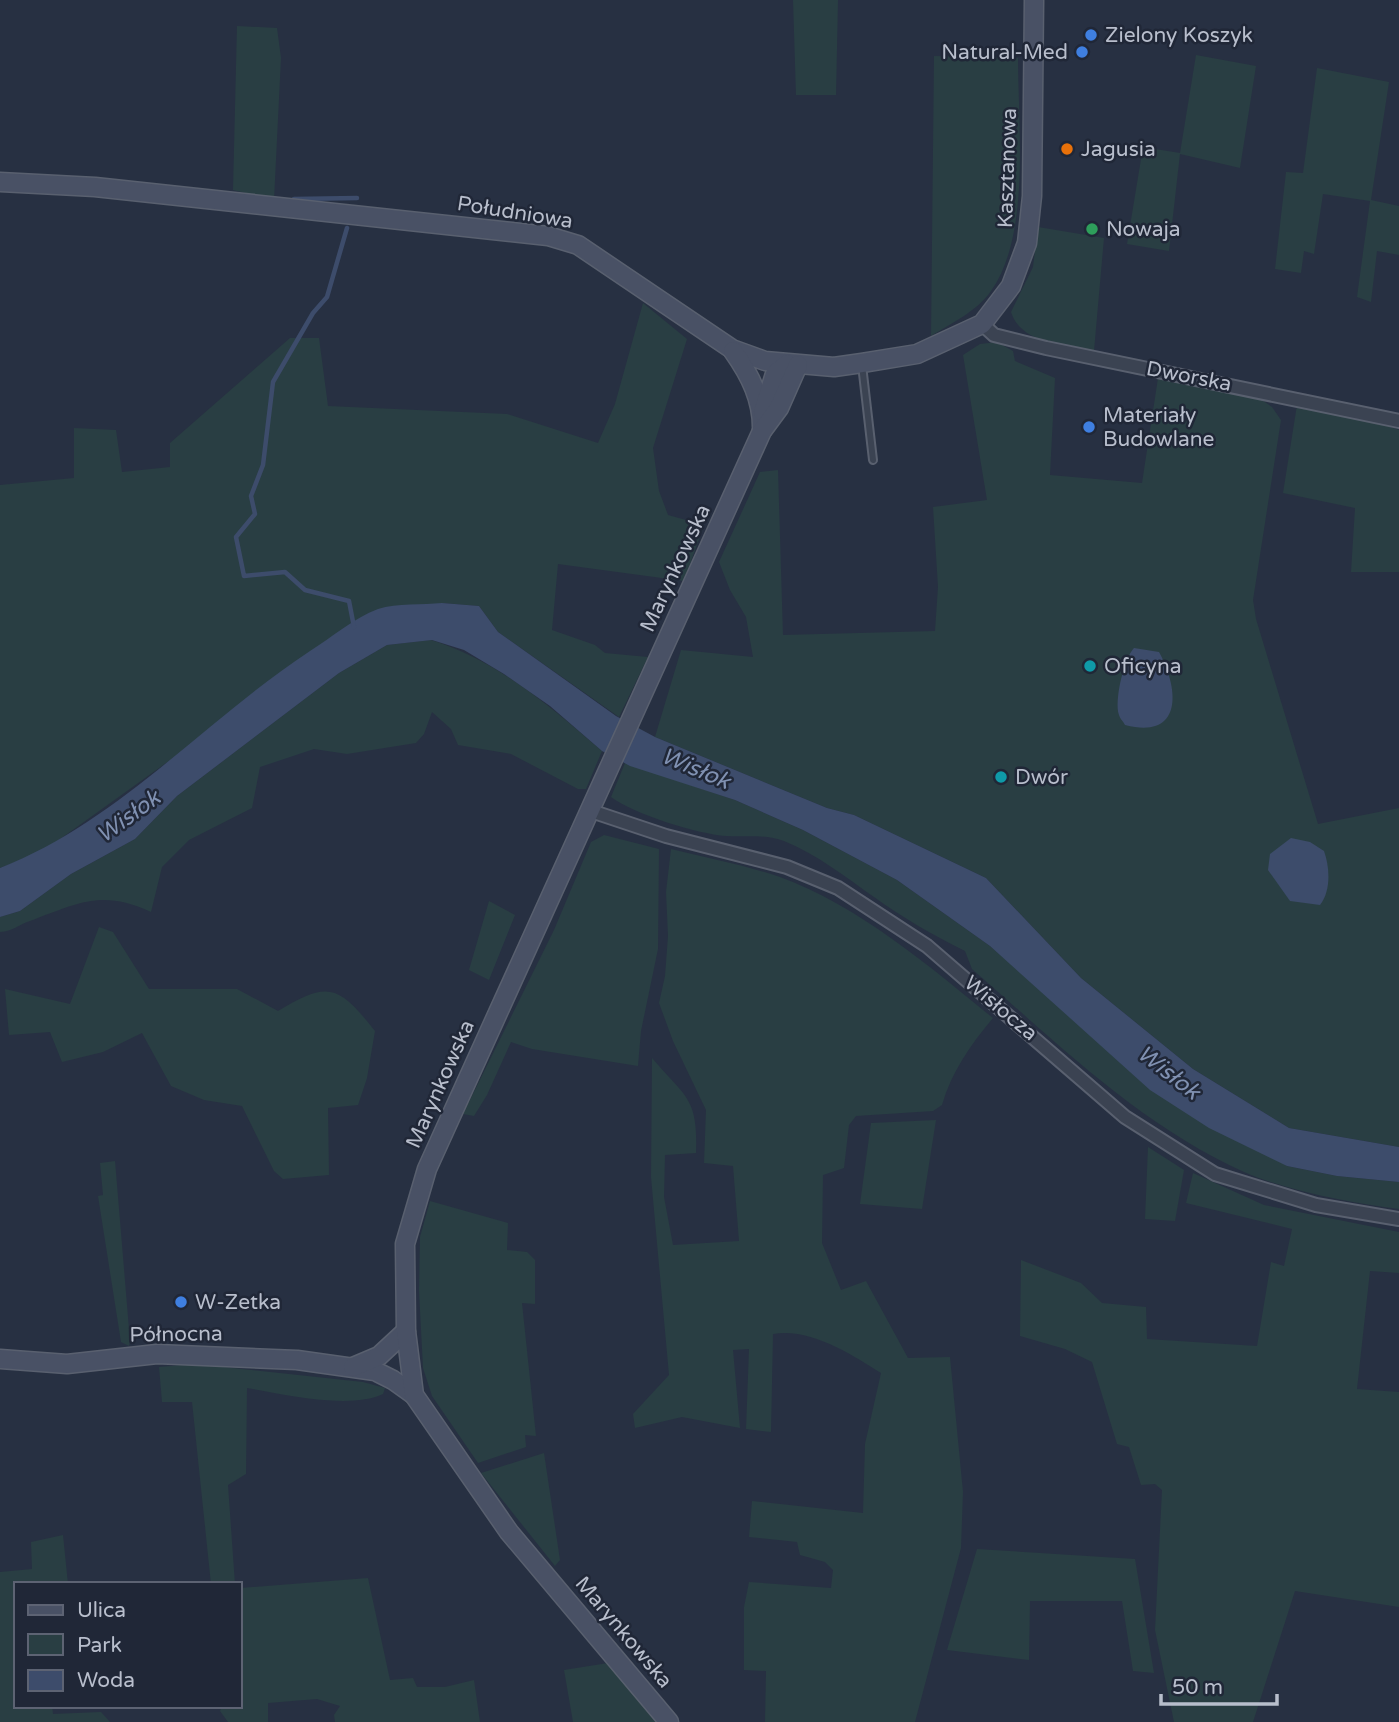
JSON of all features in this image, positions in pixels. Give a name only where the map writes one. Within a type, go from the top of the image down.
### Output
[{"type":"street","name":"Kasztanowa","points":[[982,324],[1011,286],[1027,243],[1032,195],[1034,0]]},
{"type":"street","name":"Południowa","points":[[0,181],[84,186],[548,236],[578,246],[732,349],[747,356],[792,365],[834,367],[917,354],[982,324]]},
{"type":"street","name":"Dworska","points":[[982,324],[994,335],[1046,348],[1399,421]]},
{"type":"street","points":[[732,349],[747,370],[762,422]]},
{"type":"street","name":"Marynkowska","points":[[669,1722],[509,1532],[414,1395],[405,1331],[405,1244],[427,1169],[602,789],[762,422],[779,408],[792,365]]},
{"type":"street","name":"Wisłocza","points":[[591,811],[666,836],[787,867],[838,888],[927,947],[1125,1116],[1215,1174],[1316,1205],[1399,1219]]},
{"type":"street","points":[[353,1367],[379,1356],[405,1331]]},
{"type":"street","name":"Północna","points":[[0,1360],[67,1364],[157,1354],[225,1356],[353,1367],[393,1380],[414,1395]]},
{"type":"lane","points":[[862,363],[873,460]]},
{"type":"green space","points":[[793,0],[838,0],[836,95],[796,95]]},
{"type":"green space","points":[[237,26],[277,28],[281,58],[274,200],[233,190]]},
{"type":"green space","points":[[1196,55],[1256,66],[1240,168],[1180,154],[1169,251],[1127,244],[1143,147],[1180,153]]},
{"type":"green space","points":[[934,56],[1018,58],[1020,179],[1012,240],[1004,268],[991,291],[979,305],[931,336]]},
{"type":"green space","points":[[1317,68],[1389,82],[1371,200],[1399,206],[1399,255],[1377,251],[1371,302],[1357,297],[1370,201],[1323,194],[1314,254],[1304,251],[1301,273],[1275,269],[1286,172],[1303,173]]},
{"type":"green space","points":[[1038,227],[1104,238],[1094,351],[1034,337],[1016,323],[1011,312],[1033,267]]},
{"type":"green space","points":[[643,303],[687,339],[653,448],[659,491],[668,515],[704,525],[684,581],[558,564],[552,630],[595,645],[605,653],[648,657],[619,717],[498,632],[479,606],[442,603],[166,763],[42,852],[0,868],[0,485],[74,478],[74,428],[116,430],[122,472],[170,467],[170,443],[290,338],[319,338],[328,406],[507,414],[598,443],[615,404]]},
{"type":"green space","points":[[997,342],[1013,351],[1015,361],[1055,378],[1050,475],[1142,483],[1158,378],[1262,400],[1272,407],[1281,420],[1253,600],[1256,619],[1318,824],[1399,808],[1399,1147],[1289,1128],[1193,1069],[1081,978],[986,878],[854,815],[827,808],[655,737],[681,650],[753,657],[746,617],[730,590],[719,562],[760,472],[778,470],[783,635],[935,631],[938,587],[933,507],[987,500],[963,355],[980,344]]},
{"type":"green space","points":[[1297,405],[1365,418],[1399,430],[1399,572],[1351,572],[1355,508],[1283,493]]},
{"type":"green space","points":[[431,640],[501,672],[543,702],[602,751],[586,789],[578,789],[511,754],[458,745],[451,729],[432,712],[424,734],[416,743],[347,754],[314,749],[260,767],[252,808],[189,840],[162,867],[151,912],[118,901],[90,901],[0,932],[0,917],[20,911],[71,874],[135,839],[177,796],[339,673],[387,645]]},
{"type":"green space","points":[[625,763],[735,800],[803,830],[897,880],[990,946],[1053,1000],[1287,1166],[1337,1176],[1399,1182],[1399,1209],[1340,1200],[1280,1185],[1244,1172],[1206,1153],[1135,1107],[1101,1081],[972,969],[965,951],[907,919],[820,859],[777,839],[726,836],[683,827],[635,810],[611,797]]},
{"type":"green space","points":[[604,835],[659,849],[658,949],[641,1031],[638,1066],[532,1049],[511,1042],[487,1095],[474,1116],[463,1114],[554,930],[591,842]]},
{"type":"green space","points":[[671,849],[780,877],[838,904],[892,939],[993,1018],[963,1059],[942,1105],[933,1111],[856,1116],[849,1125],[844,1168],[823,1175],[822,1243],[841,1290],[866,1281],[908,1358],[950,1357],[963,1492],[961,1548],[915,1722],[765,1722],[766,1671],[744,1670],[744,1607],[749,1582],[831,1588],[833,1570],[825,1562],[800,1555],[797,1542],[749,1537],[752,1501],[863,1513],[865,1444],[881,1373],[830,1344],[801,1335],[773,1334],[771,1432],[746,1429],[749,1349],[733,1350],[740,1428],[682,1417],[635,1428],[633,1414],[669,1375],[651,1177],[652,1058],[688,1100],[695,1120],[696,1153],[665,1155],[664,1197],[673,1245],[739,1241],[733,1166],[704,1163],[706,1110],[673,1041],[659,1003],[665,976],[668,936],[666,892]]},
{"type":"green space","points":[[489,901],[515,915],[489,980],[469,970]]},
{"type":"green space","points":[[99,927],[113,932],[149,989],[237,989],[278,1011],[309,995],[331,992],[341,996],[362,1015],[375,1031],[367,1078],[358,1105],[328,1108],[329,1175],[283,1179],[274,1171],[242,1106],[204,1100],[171,1086],[142,1033],[103,1052],[62,1062],[50,1032],[9,1035],[5,989],[70,1004]]},
{"type":"green space","points":[[936,1120],[922,1209],[860,1204],[871,1123]]},
{"type":"green space","points":[[1148,1147],[1184,1170],[1175,1221],[1145,1219]]},
{"type":"green space","points":[[115,1161],[129,1346],[121,1342],[98,1196],[103,1195],[100,1163]]},
{"type":"green space","points":[[1193,1173],[1264,1205],[1399,1232],[1399,1273],[1370,1271],[1357,1389],[1399,1392],[1399,1607],[1295,1591],[1253,1722],[1174,1722],[1155,1630],[1162,1490],[1155,1484],[1141,1485],[1129,1447],[1117,1444],[1092,1362],[1065,1349],[1020,1336],[1021,1260],[1081,1283],[1102,1303],[1146,1307],[1147,1339],[1257,1346],[1271,1262],[1284,1266],[1292,1229],[1186,1203]]},
{"type":"green space","points":[[430,1201],[508,1223],[507,1250],[527,1252],[535,1260],[535,1304],[522,1303],[536,1436],[525,1435],[526,1447],[478,1463],[432,1396],[423,1368],[419,1291],[420,1237]]},
{"type":"green space","points":[[195,1364],[363,1382],[385,1388],[383,1394],[369,1399],[335,1401],[247,1388],[246,1474],[228,1485],[235,1582],[211,1582],[192,1402],[162,1402],[159,1367]]},
{"type":"green space","points":[[544,1453],[560,1560],[555,1566],[481,1473]]},
{"type":"green space","points":[[63,1535],[68,1582],[14,1582],[14,1708],[52,1708],[53,1714],[101,1712],[110,1722],[0,1722],[0,1572],[32,1569],[31,1542]]},
{"type":"green space","points":[[977,1549],[1135,1559],[1154,1673],[1133,1671],[1122,1601],[1030,1601],[1029,1660],[947,1650]]},
{"type":"green space","points":[[368,1578],[390,1680],[413,1678],[417,1687],[445,1687],[474,1680],[480,1722],[335,1722],[334,1715],[340,1706],[317,1699],[268,1703],[268,1722],[228,1722],[220,1711],[221,1708],[242,1708],[242,1588]]},
{"type":"green space","points":[[608,1663],[656,1722],[573,1722],[564,1670]]},
{"type":"water","name":"Wisłok","points":[[442,603],[479,606],[498,632],[616,716],[655,737],[827,808],[854,815],[986,878],[1081,978],[1193,1069],[1289,1128],[1399,1147],[1399,1182],[1337,1176],[1287,1166],[1209,1128],[1150,1090],[990,946],[897,880],[803,830],[735,800],[630,766],[602,751],[550,706],[504,674],[464,650],[432,640],[387,645],[339,673],[177,796],[135,839],[71,874],[20,911],[0,917],[0,868],[43,848],[122,797],[271,678],[343,628],[385,607]]},
{"type":"water","points":[[1134,648],[1159,652],[1166,666],[1173,695],[1172,708],[1167,718],[1158,725],[1144,728],[1125,725],[1119,715],[1121,680]]},
{"type":"water","points":[[1291,838],[1310,842],[1324,851],[1328,879],[1326,893],[1320,905],[1290,901],[1268,870],[1270,854]]},
{"type":"waterway","points":[[294,199],[357,198]]},
{"type":"waterway","points":[[347,228],[327,297],[313,313],[273,382],[263,465],[251,496],[255,514],[236,537],[244,576],[285,572],[305,590],[349,601],[354,627]]},
{"type":"place","name":"Zielony Koszyk","points":[[1091,35]]},
{"type":"place","name":"Natural-Med","points":[[1082,52]]},
{"type":"place","name":"Jagusia","points":[[1067,149]]},
{"type":"place","name":"Nowaja","points":[[1092,229]]},
{"type":"place","name":"Materiały Budowlane","points":[[1089,427]]},
{"type":"place","name":"Oficyna","points":[[1090,666]]},
{"type":"place","name":"Dwór","points":[[1001,777]]},
{"type":"place","name":"W-Zetka","points":[[181,1302]]}]
